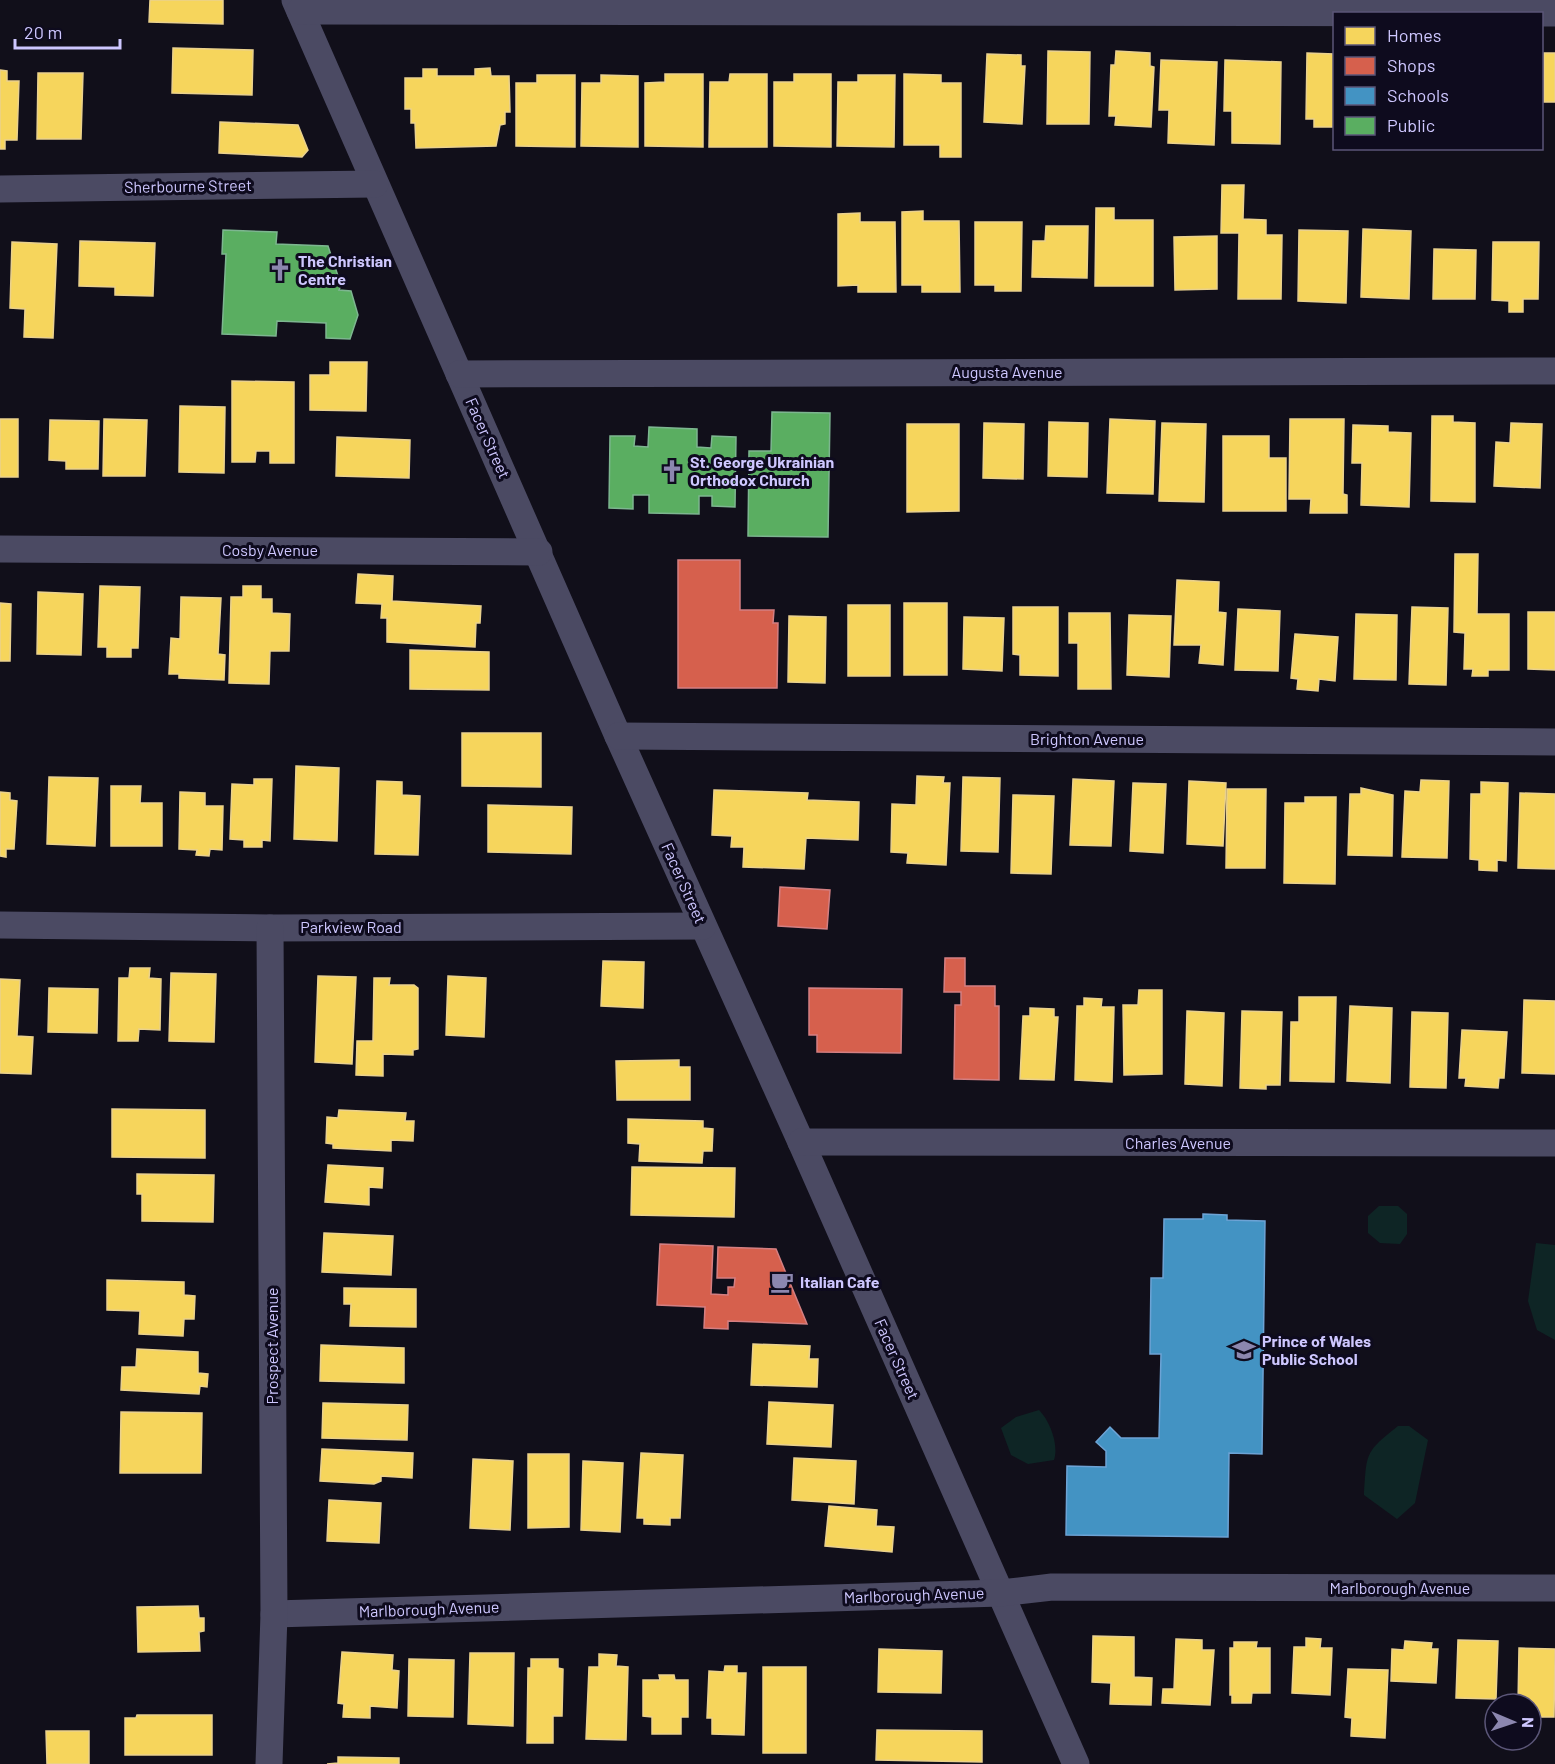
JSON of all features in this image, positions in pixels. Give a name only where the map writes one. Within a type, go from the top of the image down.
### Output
[{"type":"street","points":[[298,5],[1398,12]]},
{"type":"street","name":"Facer Street","points":[[298,5],[618,736],[801,1142],[1076,1764]]},
{"type":"street","name":"Sherbourne Street","points":[[0,189],[375,184]]},
{"type":"street","name":"Augusta Avenue","points":[[459,374],[1555,371]]},
{"type":"street","name":"Cosby Avenue","points":[[0,549],[539,552]]},
{"type":"street","name":"Brighton Avenue","points":[[618,736],[1555,742]]},
{"type":"street","name":"Parkview Road","points":[[0,925],[270,928],[703,926]]},
{"type":"street","name":"Prospect Avenue","points":[[269,1764],[274,1614],[270,928]]},
{"type":"street","name":"Charles Avenue","points":[[801,1142],[1555,1143]]},
{"type":"street","name":"Marlborough Avenue","points":[[274,1614],[1001,1593],[1052,1587],[1555,1588]]},
{"type":"green space","points":[[1379,1206],[1398,1206],[1407,1214],[1407,1234],[1400,1244],[1380,1243],[1368,1233],[1368,1216]]},
{"type":"green space","points":[[1536,1243],[1555,1245],[1555,1340],[1537,1330],[1528,1301]]},
{"type":"green space","points":[[1039,1410],[1047,1420],[1052,1434],[1055,1447],[1054,1460],[1028,1464],[1011,1455],[1001,1428],[1016,1417]]},
{"type":"green space","points":[[1398,1426],[1409,1426],[1428,1440],[1415,1503],[1397,1519],[1364,1495],[1369,1455],[1379,1442]]},
{"type":"building: Homes","points":[[150,0],[223,0],[223,24],[149,22]]},
{"type":"building: Homes","points":[[173,48],[253,50],[252,95],[172,93]]},
{"type":"building: Homes","points":[[1048,51],[1090,52],[1089,124],[1047,124]]},
{"type":"building: Homes","points":[[1116,51],[1150,53],[1150,66],[1154,67],[1151,127],[1115,125],[1116,116],[1109,116],[1111,65],[1115,65]]},
{"type":"building: Homes","points":[[1307,53],[1333,54],[1333,127],[1314,127],[1314,119],[1306,119]]},
{"type":"building: Homes","points":[[1544,53],[1555,53],[1555,102],[1544,102]]},
{"type":"building: Homes","points":[[987,54],[1021,55],[1021,66],[1025,66],[1022,124],[984,122]]},
{"type":"building: Homes","points":[[1161,60],[1217,62],[1214,145],[1168,143],[1169,110],[1159,110]]},
{"type":"building: Homes","points":[[1225,60],[1281,62],[1280,144],[1232,143],[1232,111],[1224,111]]},
{"type":"building: Homes","points":[[490,68],[491,76],[509,76],[510,112],[505,112],[505,124],[500,125],[496,146],[416,148],[415,123],[411,123],[411,109],[405,109],[405,78],[423,78],[423,69],[437,69],[437,76],[475,76],[475,69]]},
{"type":"building: Homes","points":[[0,70],[7,71],[7,81],[19,81],[17,140],[5,140],[5,149],[0,149]]},
{"type":"building: Homes","points":[[38,73],[83,73],[81,139],[37,139]]},
{"type":"building: Homes","points":[[665,74],[703,74],[703,147],[645,146],[645,83],[665,82]]},
{"type":"building: Homes","points":[[730,74],[767,74],[767,147],[709,147],[710,82],[729,82]]},
{"type":"building: Homes","points":[[794,74],[831,74],[831,147],[774,146],[774,82],[794,82]]},
{"type":"building: Homes","points":[[904,74],[941,75],[941,83],[961,83],[961,157],[940,157],[940,145],[904,145]]},
{"type":"building: Homes","points":[[537,75],[575,75],[575,147],[516,146],[516,83],[537,83]]},
{"type":"building: Homes","points":[[601,75],[638,76],[638,147],[581,146],[582,83],[601,83]]},
{"type":"building: Homes","points":[[858,75],[895,75],[894,147],[837,146],[838,82],[858,82]]},
{"type":"building: Homes","points":[[220,122],[298,125],[308,150],[302,157],[219,153]]},
{"type":"building: Homes","points":[[1222,185],[1244,185],[1243,219],[1266,220],[1266,235],[1282,235],[1281,299],[1238,299],[1239,233],[1221,233]]},
{"type":"building: Homes","points":[[1096,208],[1114,208],[1114,220],[1153,220],[1153,286],[1095,286]]},
{"type":"building: Homes","points":[[923,211],[923,221],[959,221],[960,292],[922,292],[922,285],[902,285],[902,212]]},
{"type":"building: Homes","points":[[860,213],[860,222],[895,222],[896,292],[858,292],[858,285],[838,286],[838,214]]},
{"type":"building: Homes","points":[[975,222],[1022,222],[1021,291],[995,291],[995,285],[975,285]]},
{"type":"building: Homes","points":[[1046,226],[1088,226],[1087,278],[1032,277],[1033,241],[1045,241]]},
{"type":"building: Homes","points":[[1363,229],[1411,231],[1409,299],[1361,297]]},
{"type":"building: Homes","points":[[1299,230],[1348,231],[1346,303],[1298,301]]},
{"type":"building: Homes","points":[[1217,236],[1217,289],[1175,290],[1174,237]]},
{"type":"building: Homes","points":[[80,241],[155,243],[153,296],[115,295],[115,287],[79,286]]},
{"type":"building: Homes","points":[[12,242],[57,244],[53,338],[24,337],[25,309],[10,308]]},
{"type":"building: Homes","points":[[1493,242],[1539,242],[1538,299],[1523,299],[1523,312],[1509,312],[1509,301],[1492,300]]},
{"type":"building: Homes","points":[[1434,249],[1476,250],[1475,299],[1433,299]]},
{"type":"building: Homes","points":[[330,362],[367,362],[366,411],[310,410],[310,375],[330,375]]},
{"type":"building: Homes","points":[[232,381],[294,382],[294,463],[270,463],[270,451],[256,451],[255,462],[232,462]]},
{"type":"building: Homes","points":[[180,406],[225,407],[224,473],[179,472]]},
{"type":"building: Homes","points":[[1432,416],[1453,416],[1453,422],[1475,423],[1475,502],[1431,501]]},
{"type":"building: Homes","points":[[0,419],[18,419],[18,477],[0,477]]},
{"type":"building: Homes","points":[[104,419],[147,420],[145,476],[103,476]]},
{"type":"building: Homes","points":[[1110,419],[1155,421],[1153,494],[1107,493]]},
{"type":"building: Homes","points":[[1290,419],[1344,419],[1343,494],[1347,495],[1347,513],[1310,513],[1311,499],[1289,499]]},
{"type":"building: Homes","points":[[50,420],[99,421],[98,469],[66,469],[66,461],[49,460]]},
{"type":"building: Homes","points":[[1049,422],[1088,423],[1087,477],[1048,476]]},
{"type":"building: Homes","points":[[984,423],[1024,424],[1023,479],[983,478]]},
{"type":"building: Homes","points":[[1162,423],[1206,424],[1204,502],[1159,501]]},
{"type":"building: Homes","points":[[1511,423],[1542,424],[1540,488],[1494,486],[1496,442],[1510,443]]},
{"type":"building: Homes","points":[[907,424],[959,424],[959,511],[907,512]]},
{"type":"building: Homes","points":[[1353,425],[1388,426],[1388,432],[1411,433],[1409,507],[1361,505],[1362,463],[1352,463]]},
{"type":"building: Homes","points":[[1223,436],[1269,436],[1269,458],[1286,458],[1286,511],[1223,511]]},
{"type":"building: Homes","points":[[337,437],[410,440],[409,478],[336,476]]},
{"type":"building: Homes","points":[[1455,554],[1478,554],[1477,614],[1509,614],[1509,670],[1488,670],[1488,676],[1472,676],[1473,669],[1464,669],[1465,633],[1454,632]]},
{"type":"building: Homes","points":[[358,574],[393,576],[392,601],[481,606],[480,623],[476,623],[475,647],[387,642],[387,618],[381,618],[382,604],[356,603]]},
{"type":"building: Homes","points":[[1177,580],[1219,582],[1218,612],[1226,613],[1223,665],[1199,663],[1201,645],[1174,645]]},
{"type":"building: Homes","points":[[100,586],[140,587],[138,648],[131,648],[131,657],[107,657],[107,647],[98,647]]},
{"type":"building: Homes","points":[[243,586],[261,586],[261,599],[272,599],[272,613],[290,614],[289,651],[270,651],[269,684],[229,683],[231,597],[243,597]]},
{"type":"building: Homes","points":[[38,592],[83,594],[81,655],[37,654]]},
{"type":"building: Homes","points":[[181,597],[221,598],[218,654],[225,655],[224,680],[179,678],[179,674],[169,674],[171,638],[180,639]]},
{"type":"building: Homes","points":[[0,603],[11,604],[10,661],[0,661]]},
{"type":"building: Homes","points":[[904,603],[947,603],[947,675],[904,675]]},
{"type":"building: Homes","points":[[848,605],[890,605],[890,676],[848,676]]},
{"type":"building: Homes","points":[[1013,607],[1058,607],[1058,676],[1020,675],[1020,655],[1013,654]]},
{"type":"building: Homes","points":[[1412,607],[1448,608],[1446,685],[1409,684]]},
{"type":"building: Homes","points":[[1238,609],[1280,611],[1278,671],[1235,670]]},
{"type":"building: Homes","points":[[1528,612],[1555,612],[1555,670],[1528,669]]},
{"type":"building: Homes","points":[[1069,613],[1110,613],[1111,689],[1078,689],[1078,643],[1069,643]]},
{"type":"building: Homes","points":[[1356,614],[1397,615],[1396,680],[1354,679]]},
{"type":"building: Homes","points":[[1129,615],[1171,616],[1169,677],[1127,675]]},
{"type":"building: Homes","points":[[789,616],[826,617],[825,683],[788,682]]},
{"type":"building: Homes","points":[[964,617],[1004,618],[1002,671],[963,669]]},
{"type":"building: Homes","points":[[1295,634],[1338,637],[1335,681],[1319,679],[1318,691],[1297,689],[1298,679],[1291,678]]},
{"type":"building: Homes","points":[[410,650],[489,652],[489,690],[410,689]]},
{"type":"building: Homes","points":[[462,733],[541,733],[541,787],[462,786]]},
{"type":"building: Homes","points":[[296,766],[339,768],[337,841],[294,839]]},
{"type":"building: Homes","points":[[917,776],[944,777],[943,783],[950,783],[946,865],[907,863],[908,853],[891,852],[892,804],[916,805]]},
{"type":"building: Homes","points":[[49,777],[98,778],[95,846],[47,844]]},
{"type":"building: Homes","points":[[963,777],[1000,778],[998,852],[961,851]]},
{"type":"building: Homes","points":[[254,779],[272,779],[270,841],[262,840],[262,847],[244,847],[244,840],[230,839],[232,784],[254,785]]},
{"type":"building: Homes","points":[[1073,779],[1114,781],[1111,846],[1070,845]]},
{"type":"building: Homes","points":[[1421,780],[1449,781],[1447,858],[1402,857],[1405,791],[1420,792]]},
{"type":"building: Homes","points":[[377,781],[402,782],[402,795],[420,796],[418,855],[375,854]]},
{"type":"building: Homes","points":[[1189,781],[1226,783],[1223,846],[1187,844]]},
{"type":"building: Homes","points":[[1481,782],[1508,783],[1506,861],[1497,860],[1497,871],[1479,870],[1479,860],[1470,859],[1471,794],[1481,794]]},
{"type":"building: Homes","points":[[1133,783],[1166,784],[1163,853],[1130,851]]},
{"type":"building: Homes","points":[[111,786],[141,786],[140,803],[162,803],[162,846],[111,846]]},
{"type":"building: Homes","points":[[1361,788],[1393,795],[1392,856],[1348,855],[1350,794],[1361,794]]},
{"type":"building: Homes","points":[[1227,789],[1266,789],[1265,868],[1226,868]]},
{"type":"building: Homes","points":[[714,790],[808,793],[807,800],[859,802],[858,840],[806,838],[804,869],[743,867],[744,847],[731,847],[732,836],[712,835]]},
{"type":"building: Homes","points":[[0,792],[10,793],[10,800],[17,801],[14,849],[6,849],[6,857],[0,856]]},
{"type":"building: Homes","points":[[180,792],[205,793],[205,806],[223,806],[222,850],[210,849],[209,856],[196,855],[197,850],[179,849]]},
{"type":"building: Homes","points":[[1520,793],[1555,794],[1555,869],[1518,868]]},
{"type":"building: Homes","points":[[1013,795],[1054,796],[1051,874],[1011,873]]},
{"type":"building: Homes","points":[[1305,797],[1336,797],[1335,884],[1284,883],[1285,803],[1305,803]]},
{"type":"building: Homes","points":[[488,805],[572,807],[571,854],[488,852]]},
{"type":"building: Homes","points":[[603,961],[644,962],[643,1008],[601,1006]]},
{"type":"building: Homes","points":[[130,968],[150,968],[149,978],[161,979],[160,1030],[139,1029],[138,1041],[118,1041],[119,978],[129,978]]},
{"type":"building: Homes","points":[[171,973],[216,974],[214,1042],[169,1041]]},
{"type":"building: Homes","points":[[318,976],[356,977],[352,1064],[315,1062]]},
{"type":"building: Homes","points":[[448,976],[486,978],[484,1037],[446,1035]]},
{"type":"building: Homes","points":[[374,978],[390,978],[389,985],[414,985],[418,988],[418,1049],[413,1050],[413,1055],[383,1054],[383,1076],[356,1075],[357,1041],[373,1041]]},
{"type":"building: Homes","points":[[0,979],[20,980],[17,1036],[33,1037],[31,1074],[0,1073]]},
{"type":"building: Homes","points":[[49,988],[98,989],[97,1033],[48,1032]]},
{"type":"building: Homes","points":[[1139,990],[1162,990],[1162,1074],[1124,1075],[1123,1005],[1138,1005]]},
{"type":"building: Homes","points":[[1299,997],[1336,997],[1334,1082],[1290,1081],[1291,1022],[1299,1022]]},
{"type":"building: Homes","points":[[1084,998],[1102,999],[1101,1007],[1114,1007],[1112,1082],[1075,1080],[1077,1006],[1084,1006]]},
{"type":"building: Homes","points":[[1524,1000],[1555,1001],[1555,1074],[1522,1073]]},
{"type":"building: Homes","points":[[1350,1006],[1392,1008],[1390,1083],[1347,1081]]},
{"type":"building: Homes","points":[[1030,1008],[1054,1009],[1054,1017],[1058,1017],[1054,1080],[1020,1079],[1023,1016],[1030,1016]]},
{"type":"building: Homes","points":[[1187,1011],[1224,1013],[1222,1086],[1185,1084]]},
{"type":"building: Homes","points":[[1242,1011],[1282,1012],[1280,1085],[1266,1085],[1266,1089],[1240,1088]]},
{"type":"building: Homes","points":[[1412,1012],[1448,1013],[1446,1088],[1410,1087]]},
{"type":"building: Homes","points":[[1462,1030],[1507,1032],[1504,1078],[1499,1078],[1498,1088],[1465,1086],[1466,1078],[1459,1078]]},
{"type":"building: Homes","points":[[679,1060],[679,1067],[690,1067],[690,1100],[617,1100],[616,1061]]},
{"type":"building: Homes","points":[[112,1109],[205,1110],[205,1158],[112,1157]]},
{"type":"building: Homes","points":[[339,1110],[406,1113],[405,1121],[414,1121],[413,1141],[391,1140],[391,1151],[333,1148],[333,1144],[326,1143],[327,1117],[338,1118]]},
{"type":"building: Homes","points":[[628,1119],[703,1121],[703,1128],[713,1129],[712,1151],[703,1151],[702,1163],[639,1161],[640,1144],[628,1143]]},
{"type":"building: Homes","points":[[328,1165],[383,1168],[382,1188],[369,1187],[369,1205],[325,1202]]},
{"type":"building: Homes","points":[[632,1167],[735,1168],[734,1217],[631,1215]]},
{"type":"building: Homes","points":[[137,1174],[214,1175],[213,1222],[142,1221],[142,1194],[137,1194]]},
{"type":"building: Homes","points":[[324,1233],[393,1236],[391,1275],[322,1272]]},
{"type":"building: Homes","points":[[107,1280],[184,1282],[184,1295],[195,1296],[194,1319],[184,1319],[183,1336],[139,1334],[140,1311],[107,1310]]},
{"type":"building: Homes","points":[[344,1288],[416,1289],[416,1327],[350,1326],[351,1304],[344,1304]]},
{"type":"building: Homes","points":[[753,1344],[810,1346],[809,1359],[818,1359],[817,1387],[751,1385]]},
{"type":"building: Homes","points":[[321,1345],[404,1348],[404,1383],[320,1381]]},
{"type":"building: Homes","points":[[137,1349],[198,1352],[198,1373],[208,1374],[207,1387],[200,1386],[199,1394],[121,1390],[122,1367],[136,1367]]},
{"type":"building: Homes","points":[[769,1402],[833,1405],[831,1447],[767,1444]]},
{"type":"building: Homes","points":[[323,1403],[408,1405],[407,1440],[322,1438]]},
{"type":"building: Homes","points":[[121,1412],[202,1413],[201,1473],[120,1473]]},
{"type":"building: Homes","points":[[322,1449],[413,1453],[412,1478],[381,1476],[381,1481],[374,1484],[320,1481]]},
{"type":"building: Homes","points":[[641,1453],[683,1455],[680,1518],[670,1518],[670,1525],[644,1524],[644,1518],[637,1518]]},
{"type":"building: Homes","points":[[528,1454],[569,1454],[569,1527],[528,1528]]},
{"type":"building: Homes","points":[[794,1458],[856,1461],[854,1504],[792,1500]]},
{"type":"building: Homes","points":[[473,1459],[513,1461],[510,1530],[470,1528]]},
{"type":"building: Homes","points":[[583,1461],[623,1463],[620,1532],[581,1530]]},
{"type":"building: Homes","points":[[329,1500],[381,1503],[379,1543],[327,1541]]},
{"type":"building: Homes","points":[[829,1506],[877,1510],[876,1526],[894,1527],[892,1552],[825,1546]]},
{"type":"building: Homes","points":[[198,1606],[199,1618],[204,1618],[204,1631],[199,1632],[200,1651],[138,1652],[137,1607]]},
{"type":"building: Homes","points":[[1093,1636],[1134,1637],[1134,1677],[1152,1678],[1151,1705],[1110,1704],[1111,1683],[1092,1682]]},
{"type":"building: Homes","points":[[1306,1638],[1321,1639],[1320,1648],[1332,1648],[1330,1695],[1292,1693],[1294,1647],[1306,1647]]},
{"type":"building: Homes","points":[[1176,1639],[1202,1640],[1202,1650],[1214,1650],[1210,1705],[1162,1703],[1163,1689],[1174,1689]]},
{"type":"building: Homes","points":[[1458,1640],[1498,1641],[1496,1692],[1483,1692],[1483,1699],[1456,1698]]},
{"type":"building: Homes","points":[[1405,1641],[1432,1643],[1431,1649],[1438,1649],[1436,1683],[1391,1681],[1392,1649],[1404,1650]]},
{"type":"building: Homes","points":[[1234,1642],[1257,1642],[1256,1648],[1270,1648],[1270,1693],[1252,1693],[1251,1703],[1232,1703],[1230,1648],[1234,1648]]},
{"type":"building: Homes","points":[[1519,1648],[1555,1649],[1554,1717],[1543,1717],[1543,1692],[1518,1692]]},
{"type":"building: Homes","points":[[879,1649],[942,1651],[941,1693],[878,1692]]},
{"type":"building: Homes","points":[[342,1652],[393,1655],[392,1670],[399,1671],[397,1708],[370,1706],[370,1718],[343,1717],[344,1704],[338,1703]]},
{"type":"building: Homes","points":[[470,1653],[514,1653],[513,1726],[468,1724]]},
{"type":"building: Homes","points":[[599,1654],[617,1655],[616,1666],[628,1667],[626,1740],[586,1739],[589,1667],[599,1667]]},
{"type":"building: Homes","points":[[409,1659],[454,1660],[453,1717],[408,1716]]},
{"type":"building: Homes","points":[[531,1659],[558,1659],[558,1668],[563,1669],[562,1716],[553,1716],[553,1743],[527,1743],[528,1668],[531,1668]]},
{"type":"building: Homes","points":[[725,1666],[737,1666],[737,1673],[746,1673],[744,1735],[712,1734],[712,1718],[707,1718],[709,1671],[724,1672]]},
{"type":"building: Homes","points":[[763,1667],[806,1667],[806,1753],[763,1753]]},
{"type":"building: Homes","points":[[1348,1669],[1388,1670],[1385,1738],[1351,1736],[1352,1718],[1345,1717]]},
{"type":"building: Homes","points":[[659,1675],[674,1675],[675,1680],[688,1680],[688,1717],[681,1717],[681,1734],[652,1734],[652,1717],[643,1716],[643,1680],[660,1680]]},
{"type":"building: Homes","points":[[137,1715],[212,1715],[212,1755],[125,1755],[125,1718],[136,1718]]},
{"type":"building: Homes","points":[[877,1730],[982,1731],[982,1762],[876,1760]]},
{"type":"building: Homes","points":[[46,1731],[89,1731],[89,1764],[47,1764]]},
{"type":"building: Homes","points":[[338,1757],[399,1758],[399,1764],[327,1764],[338,1763]]},
{"type":"building: Shops","points":[[678,560],[740,560],[740,610],[774,610],[773,623],[778,623],[777,688],[678,688]]},
{"type":"building: Shops","points":[[780,887],[830,890],[827,929],[778,926]]},
{"type":"building: Shops","points":[[945,958],[965,958],[965,986],[995,986],[995,1006],[999,1006],[999,1080],[954,1079],[955,1005],[961,1005],[961,992],[944,992]]},
{"type":"building: Shops","points":[[809,988],[902,989],[901,1053],[817,1052],[817,1035],[809,1035]]},
{"type":"building: Shops","points":[[660,1244],[713,1246],[711,1294],[728,1295],[728,1287],[734,1287],[735,1278],[717,1278],[718,1247],[776,1249],[807,1324],[728,1321],[728,1329],[704,1328],[705,1307],[657,1305]]},
{"type":"building: Schools","points":[[1203,1214],[1227,1215],[1227,1220],[1265,1221],[1262,1454],[1229,1453],[1228,1537],[1066,1535],[1067,1466],[1106,1467],[1106,1451],[1096,1442],[1110,1427],[1121,1438],[1159,1438],[1161,1354],[1150,1354],[1151,1278],[1163,1278],[1164,1219],[1203,1219]]},
{"type":"building: Public","name":"The Christian Centre","points":[[223,230],[277,232],[276,244],[328,246],[341,285],[339,290],[351,291],[358,315],[350,339],[326,338],[326,323],[277,321],[276,336],[222,334],[226,254],[222,254]]},
{"type":"building: Public","points":[[772,412],[830,413],[828,537],[748,536],[749,451],[771,451]]},
{"type":"building: Public","name":"St. George Ukrainian Orthodox Church","points":[[649,427],[697,429],[697,447],[711,448],[712,436],[736,437],[735,507],[712,506],[712,496],[699,496],[699,514],[649,513],[649,495],[633,495],[633,509],[609,508],[610,436],[635,436],[634,446],[648,447]]},
{"type":"place","name":"The Christian Centre","points":[[280,270]]},
{"type":"place","name":"St. George Ukrainian Orthodox Church","points":[[672,471]]},
{"type":"place","name":"Italian Cafe","points":[[782,1282]]},
{"type":"place","name":"Prince of Wales Public School","points":[[1244,1350]]}]
